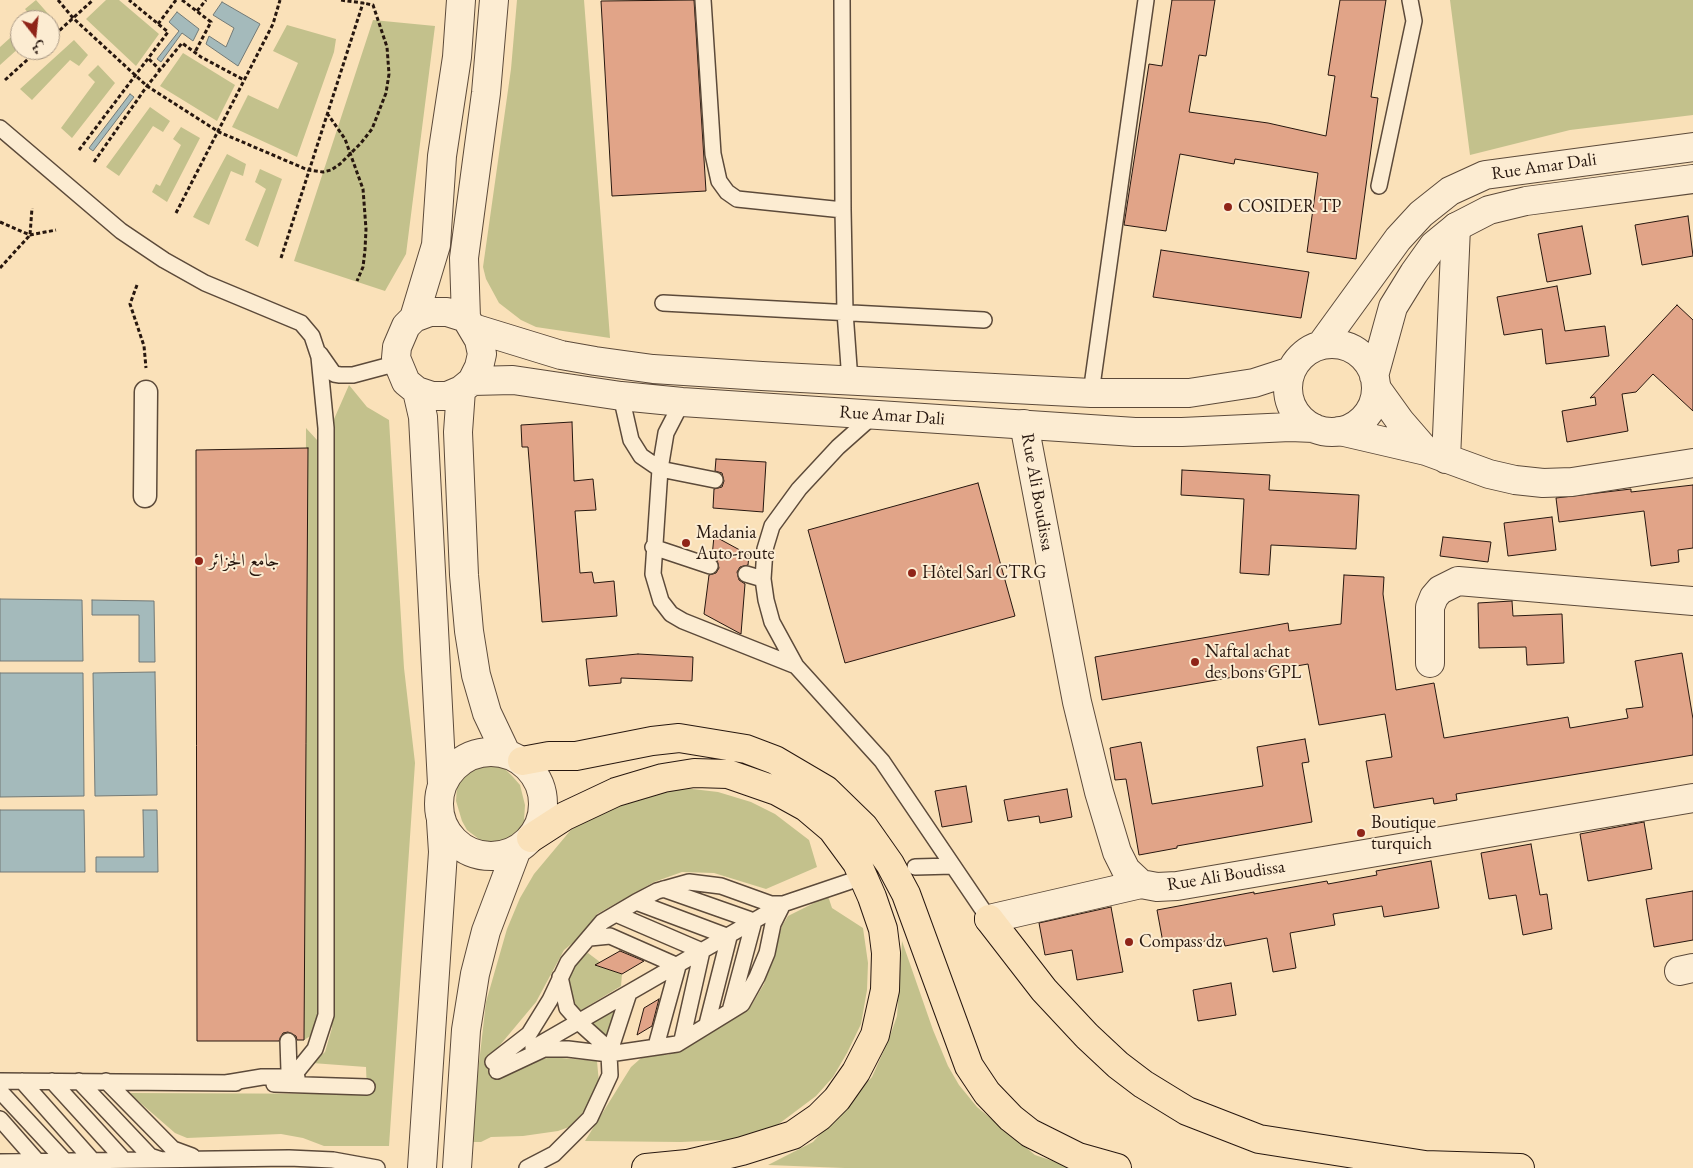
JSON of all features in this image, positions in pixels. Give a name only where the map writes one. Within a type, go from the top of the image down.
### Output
[{"type":"highway","points":[[514,757],[576,756],[652,741],[679,738],[746,749],[775,760],[826,790],[864,827],[890,864],[906,894],[969,1066],[987,1093],[1011,1118],[1030,1133],[1078,1158],[1117,1168]]},
{"type":"highway","points":[[524,843],[565,816],[616,792],[663,778],[694,774],[728,774],[777,791],[806,807],[832,829],[857,862],[875,905],[883,928],[886,953],[884,990],[880,1014],[875,1035],[856,1072],[837,1098],[818,1117],[793,1135],[742,1151],[687,1164],[646,1168]]},
{"type":"highway","points":[[989,919],[1044,990],[1087,1036],[1124,1070],[1187,1111],[1268,1140],[1425,1165],[1520,1168]]},
{"type":"street","points":[[461,0],[457,57],[442,156],[436,245],[414,318],[400,336],[397,347],[398,363],[406,382],[417,391],[432,396],[447,396],[467,385]]},
{"type":"street","points":[[457,1168],[466,1030],[475,974],[486,931],[524,843],[540,823],[544,806],[542,789],[534,774],[514,757],[486,713],[476,675],[468,631],[464,575],[458,432],[467,385],[479,367],[482,354],[480,340],[470,323],[464,258],[486,93],[494,0]]},
{"type":"street","name":"Rue Amar Dali","points":[[1321,346],[1398,239],[1421,214],[1450,191],[1485,175],[1693,147]]},
{"type":"street","name":"Rue Amar Dali","points":[[1376,382],[1394,307],[1434,244],[1456,227],[1489,210],[1526,201],[1693,179]]},
{"type":"street","points":[[1436,455],[1456,227]]},
{"type":"street","points":[[414,318],[430,312],[447,312],[470,323]]},
{"type":"street","name":"Rue Amar Dali","points":[[470,323],[562,356],[595,362],[653,369],[850,381],[1091,393],[1189,393],[1254,383],[1291,371]]},
{"type":"street","points":[[1376,382],[1373,404],[1366,416],[1354,426],[1340,431],[1327,432],[1314,428],[1302,420],[1294,410],[1289,398],[1288,384],[1291,371],[1309,351],[1321,346],[1335,344],[1348,347],[1360,354],[1369,364],[1376,382],[1400,421],[1436,455]]},
{"type":"street","name":"Rue Amar Dali","points":[[467,385],[513,380],[621,396],[682,402],[1024,424],[1182,432],[1290,427],[1314,428]]},
{"type":"street","points":[[417,391],[423,417],[442,784],[438,802],[443,852],[422,1168]]},
{"type":"street","points":[[145,496],[146,392]]},
{"type":"street","name":"Rue Ali Boudissa","points":[[1024,424],[1075,693],[1098,792],[1126,870],[1141,884],[1157,887],[1176,886],[1693,798]]},
{"type":"street","points":[[1340,431],[1436,455],[1498,476],[1543,483],[1572,482],[1693,463]]},
{"type":"street","points":[[1430,663],[1430,607],[1434,597],[1440,590],[1458,581],[1693,601]]},
{"type":"street","points":[[442,784],[453,766],[468,757],[486,752],[514,757]]},
{"type":"street","points":[[441,821],[452,838],[464,849],[481,855],[500,855],[524,843]]},
{"type":"street","points":[[989,919],[1141,884]]},
{"type":"lane","points":[[703,0],[713,154],[719,181],[727,192],[737,199],[843,210]]},
{"type":"lane","points":[[842,0],[843,210],[850,381]]},
{"type":"lane","points":[[1091,393],[1146,0]]},
{"type":"lane","points":[[1379,186],[1414,21],[1410,0]]},
{"type":"lane","points":[[0,128],[121,231],[205,283],[301,323],[310,332],[316,348],[320,365],[326,428],[326,1015],[315,1049],[308,1060],[283,1079]]},
{"type":"lane","points":[[663,303],[984,320]]},
{"type":"lane","points":[[316,348],[334,374],[353,375],[398,363]]},
{"type":"lane","points":[[621,396],[635,449],[641,456],[660,469],[715,480]]},
{"type":"lane","points":[[682,402],[666,432],[660,469],[653,547],[653,574],[661,601],[671,614],[683,621],[796,666]]},
{"type":"lane","points":[[874,415],[838,447],[786,504],[772,526],[766,549],[763,578],[772,622],[796,666],[882,761],[989,919]]},
{"type":"lane","points":[[653,547],[710,566]]},
{"type":"lane","points":[[746,574],[763,578]]},
{"type":"lane","points":[[915,867],[953,866]]},
{"type":"lane","points":[[495,1067],[628,996],[783,904],[854,880]]},
{"type":"lane","points":[[495,1067],[529,1034],[550,1000],[568,962],[602,922],[636,902],[664,888],[680,883],[700,883],[735,890],[770,904],[783,904]]},
{"type":"lane","points":[[664,888],[754,921]]},
{"type":"lane","points":[[636,902],[729,936]]},
{"type":"lane","points":[[495,1067],[544,1049],[568,1049],[609,1054],[656,1046],[668,1046],[682,1040],[742,1004],[752,989],[767,953],[773,924],[783,904]]},
{"type":"lane","points":[[616,914],[702,951]]},
{"type":"lane","points":[[730,1011],[754,921]]},
{"type":"lane","points":[[590,938],[610,936],[678,966]]},
{"type":"lane","points":[[707,1024],[729,936]]},
{"type":"lane","points":[[682,1040],[702,951]]},
{"type":"lane","points":[[656,1046],[678,966]]},
{"type":"lane","points":[[560,976],[567,1008],[603,1044],[609,1054]]},
{"type":"lane","points":[[527,1168],[554,1154],[590,1118],[610,1075],[609,1054],[628,996]]},
{"type":"lane","points":[[283,1041],[283,1079]]},
{"type":"lane","points":[[0,1081],[106,1080],[226,1083],[283,1079],[367,1084]]},
{"type":"lane","points":[[106,1080],[173,1149],[186,1155],[211,1159]]},
{"type":"lane","points":[[22,1081],[93,1161]]},
{"type":"lane","points":[[52,1081],[124,1160]]},
{"type":"lane","points":[[79,1081],[150,1156],[159,1160]]},
{"type":"lane","points":[[0,1091],[65,1161]]},
{"type":"lane","points":[[0,1120],[37,1161]]},
{"type":"lane","points":[[2,1159],[37,1161],[333,1160],[377,1168]]},
{"type":"path","points":[[58,0],[73,18],[136,78],[147,86],[219,132],[308,170],[331,170],[351,153],[372,129],[386,93],[389,74],[387,47],[373,5],[340,0]]},
{"type":"path","points":[[60,30],[93,0]]},
{"type":"path","points":[[80,150],[136,78],[168,32],[129,0]]},
{"type":"path","points":[[158,24],[176,0]]},
{"type":"path","points":[[182,0],[211,22],[195,52]]},
{"type":"path","points":[[197,11],[206,0]]},
{"type":"path","points":[[176,213],[219,132],[272,24],[280,0]]},
{"type":"path","points":[[281,258],[363,3]]},
{"type":"path","points":[[94,162],[147,86],[182,43],[244,80]]},
{"type":"path","points":[[149,59],[160,70]]},
{"type":"path","points":[[6,80],[27,60]]},
{"type":"path","points":[[327,113],[344,138],[363,189],[366,229],[363,267],[357,282]]},
{"type":"path","points":[[0,268],[30,235],[32,208]]},
{"type":"path","points":[[0,222],[30,235],[56,230]]},
{"type":"path","points":[[137,286],[130,304],[147,359],[146,392]]},
{"type":"shaded area","points":[[36,0],[45,10],[26,10]]},
{"type":"shaded area","points":[[106,0],[119,0],[159,34],[136,66],[86,19]]},
{"type":"shaded area","points":[[517,0],[584,0],[610,338],[536,327],[521,320],[499,303],[486,279],[483,267],[511,69]]},
{"type":"shaded area","points":[[1450,0],[1693,0],[1693,115],[1570,130],[1470,155]]},
{"type":"shaded area","points":[[222,2],[260,24],[238,66],[206,44],[209,36],[226,47],[234,28],[213,15]]},
{"type":"shaded area","points":[[177,12],[199,29],[193,41],[182,33],[161,62],[157,59],[179,31],[169,22]]},
{"type":"shaded area","points":[[373,20],[435,26],[406,254],[385,291],[294,261]]},
{"type":"shaded area","points":[[287,25],[336,39],[334,52],[297,157],[232,127],[248,95],[278,109],[298,63],[273,51]]},
{"type":"shaded area","points":[[10,38],[10,56],[0,65],[0,47]]},
{"type":"shaded area","points":[[74,40],[88,55],[79,66],[70,60],[32,100],[20,89],[52,60],[60,60],[60,53]]},
{"type":"shaded area","points":[[183,53],[235,85],[217,121],[160,86]]},
{"type":"shaded area","points":[[98,65],[115,83],[72,138],[61,128],[95,82],[88,75]]},
{"type":"shaded area","points":[[130,94],[134,97],[93,151],[89,148]]},
{"type":"shaded area","points":[[150,107],[170,121],[163,132],[153,126],[119,176],[106,167]]},
{"type":"shaded area","points":[[181,127],[200,138],[167,202],[152,192],[156,184],[160,186],[181,145],[173,139]]},
{"type":"shaded area","points":[[227,154],[246,164],[243,176],[231,171],[209,225],[193,217]]},
{"type":"shaded area","points":[[260,169],[282,179],[258,247],[245,240],[266,189],[255,182]]},
{"type":"shaded area","points":[[349,385],[367,407],[389,420],[404,668],[415,763],[389,1146],[324,1146],[303,1138],[281,1134],[187,1138],[175,1133],[129,1093],[367,1094],[366,1067],[312,1063],[325,1052],[332,1028],[331,426]]},
{"type":"shaded area","points":[[306,428],[317,440],[321,465],[318,1014],[312,1035],[304,1040]]},
{"type":"shaded area","points":[[0,599],[82,600],[83,661],[0,661]]},
{"type":"shaded area","points":[[92,600],[154,601],[155,662],[139,662],[139,615],[92,615]]},
{"type":"shaded area","points":[[155,672],[157,795],[95,796],[93,673]]},
{"type":"shaded area","points":[[0,673],[83,673],[84,796],[0,797]]},
{"type":"shaded area","points":[[491,763],[505,769],[520,785],[525,805],[524,821],[519,834],[506,843],[499,844],[484,843],[467,830],[456,801],[457,787],[464,775],[474,767]]},
{"type":"shaded area","points":[[684,788],[718,792],[751,802],[775,814],[809,840],[817,867],[766,889],[714,873],[682,872],[654,882],[597,914],[585,933],[564,950],[536,1002],[490,1057],[521,1066],[550,1057],[597,1061],[599,1083],[590,1105],[569,1127],[558,1131],[523,1136],[491,1137],[481,1142],[470,1142],[486,1002],[507,929],[520,898],[534,874],[570,831],[589,816],[646,793]]},
{"type":"shaded area","points":[[0,810],[84,810],[85,872],[0,872]]},
{"type":"shaded area","points":[[143,810],[157,810],[158,872],[96,872],[96,857],[144,857]]},
{"type":"shaded area","points":[[828,896],[832,908],[863,928],[868,963],[867,990],[861,1024],[833,1077],[816,1096],[776,1126],[752,1136],[727,1140],[681,1142],[585,1141],[631,1067],[648,1052],[668,1055],[751,1006],[764,984],[782,926],[788,916]]},
{"type":"shaded area","points":[[902,941],[933,1030],[948,1066],[959,1085],[977,1107],[1035,1155],[1074,1168],[845,1168],[768,1165],[813,1142],[872,1077],[897,1016]]},
{"type":"shaded area","points":[[588,953],[600,962],[596,965],[622,974],[621,986],[578,1012],[568,983],[569,973],[581,957]]},
{"type":"shaded area","points":[[617,1008],[607,1045],[590,1024]]},
{"type":"building","points":[[694,0],[706,191],[612,196],[601,1]]},
{"type":"building","points":[[1172,0],[1215,0],[1206,56],[1199,55],[1189,112],[1268,123],[1326,136],[1335,76],[1328,75],[1340,0],[1386,0],[1371,97],[1378,98],[1356,259],[1307,252],[1318,173],[1235,159],[1234,164],[1180,154],[1166,231],[1124,225],[1149,64],[1162,66]]},
{"type":"building","points":[[1688,216],[1693,256],[1642,265],[1635,225]]},
{"type":"building","points":[[1582,226],[1591,274],[1547,282],[1538,234]]},
{"type":"building","points":[[1161,250],[1309,272],[1301,318],[1153,297]]},
{"type":"building","points":[[1557,286],[1565,331],[1605,326],[1609,356],[1546,364],[1542,329],[1504,335],[1497,297]]},
{"type":"building","points":[[1677,305],[1693,320],[1693,411],[1653,374],[1636,392],[1622,394],[1628,431],[1567,442],[1562,411],[1596,405],[1595,397],[1590,398]]},
{"type":"building","points":[[572,422],[574,481],[593,479],[596,510],[575,511],[580,573],[592,572],[594,583],[614,581],[617,616],[542,622],[528,447],[522,447],[521,425]]},
{"type":"building","points":[[308,448],[304,1040],[297,1040],[296,1036],[288,1032],[283,1033],[279,1041],[197,1041],[196,450]]},
{"type":"building","points":[[716,459],[766,462],[763,512],[713,508],[714,489],[722,487],[724,481],[722,473],[715,471]]},
{"type":"building","points":[[1182,470],[1270,475],[1269,490],[1359,495],[1356,549],[1271,545],[1269,575],[1240,573],[1244,499],[1181,495]]},
{"type":"building","name":"Hôtel Sarl CTRG","points":[[978,483],[1015,616],[845,663],[808,530]]},
{"type":"building","points":[[1693,485],[1693,548],[1678,550],[1679,562],[1651,566],[1644,511],[1559,522],[1556,498],[1631,489],[1631,492]]},
{"type":"building","points":[[1552,517],[1556,550],[1508,556],[1504,523]]},
{"type":"building","points":[[714,536],[749,555],[748,565],[740,567],[737,572],[739,580],[745,584],[741,634],[704,614],[709,575],[716,573],[719,568],[717,560],[712,557]]},
{"type":"building","points":[[1443,537],[1491,542],[1488,562],[1440,556]]},
{"type":"building","points":[[1344,575],[1384,577],[1383,594],[1396,690],[1434,683],[1444,738],[1568,717],[1570,728],[1628,718],[1626,709],[1643,707],[1635,661],[1682,653],[1693,719],[1693,755],[1456,794],[1457,800],[1434,804],[1433,798],[1374,808],[1366,761],[1392,757],[1385,714],[1319,725],[1308,664],[1102,700],[1095,657],[1288,623],[1289,631],[1341,624]]},
{"type":"building","points":[[1512,601],[1513,616],[1562,614],[1564,663],[1527,665],[1526,647],[1479,648],[1478,603]]},
{"type":"building","points":[[638,654],[693,657],[692,681],[621,678],[621,683],[589,686],[586,659]]},
{"type":"building","points":[[1305,739],[1309,762],[1302,763],[1312,822],[1177,846],[1177,848],[1139,855],[1126,779],[1115,780],[1110,748],[1141,742],[1152,804],[1263,786],[1257,747]]},
{"type":"building","points":[[966,786],[972,822],[942,827],[935,791]]},
{"type":"building","points":[[1067,789],[1072,817],[1040,823],[1039,816],[1008,821],[1004,800]]},
{"type":"building","points":[[1644,822],[1652,869],[1588,881],[1580,834]]},
{"type":"building","points":[[1531,844],[1540,895],[1547,894],[1552,929],[1523,935],[1516,895],[1489,899],[1481,853]]},
{"type":"building","points":[[1431,861],[1439,908],[1384,917],[1382,906],[1333,914],[1335,925],[1290,933],[1296,968],[1273,972],[1267,938],[1225,946],[1223,938],[1164,948],[1157,910],[1254,892],[1254,894],[1327,881],[1328,884],[1377,875],[1376,871]]},
{"type":"building","points":[[1693,891],[1693,940],[1654,947],[1646,899]]},
{"type":"building","points":[[1111,907],[1123,972],[1077,980],[1072,950],[1045,955],[1039,923]]},
{"type":"building","points":[[620,951],[644,961],[622,974],[595,965]]},
{"type":"building","points":[[1231,983],[1236,1015],[1198,1021],[1193,990]]},
{"type":"building","points":[[659,999],[652,1026],[637,1035],[644,1008]]},
{"type":"place","name":"COSIDER TP","points":[[1228,207]]},
{"type":"place","name":"Madania Auto-route","points":[[686,543]]},
{"type":"place","name":"جامع الجزائر","points":[[199,561]]},
{"type":"place","name":"Hôtel Sarl CTRG","points":[[912,573]]},
{"type":"place","name":"Naftal achat des bons GPL","points":[[1195,662]]},
{"type":"place","name":"Boutique turquich","points":[[1361,833]]},
{"type":"place","name":"Compass dz","points":[[1129,942]]}]
